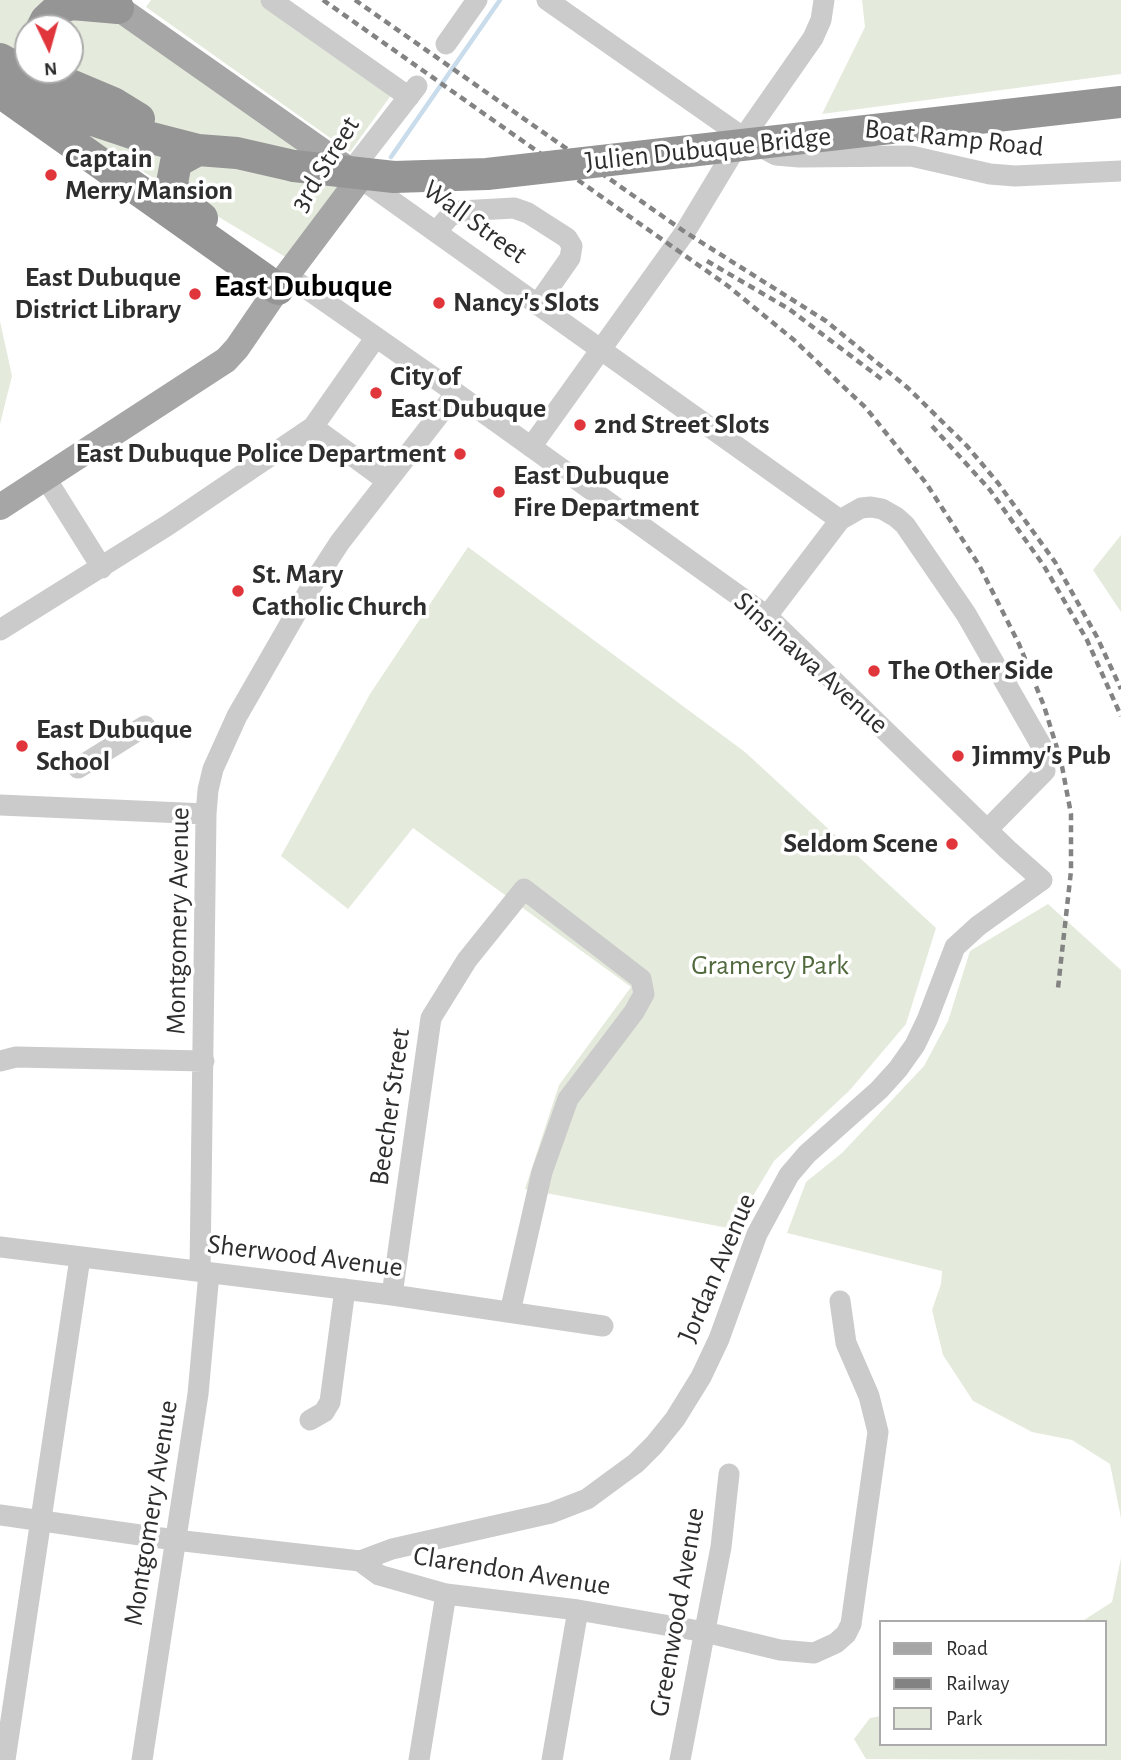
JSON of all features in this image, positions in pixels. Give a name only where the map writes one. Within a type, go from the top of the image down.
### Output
[{"type":"highway","points":[[54,12],[72,4],[116,3]]},
{"type":"highway","points":[[0,60],[83,102],[206,140],[237,153]]},
{"type":"highway","points":[[0,78],[41,99],[102,124],[198,150],[237,153]]},
{"type":"highway","points":[[68,84],[113,103],[139,119]]},
{"type":"highway","points":[[0,92],[283,282]]},
{"type":"highway","name":"Julien Dubuque Bridge","points":[[237,153],[294,166],[346,173],[394,177],[487,174],[1121,102]]},
{"type":"highway","points":[[198,150],[176,162],[172,183],[178,199],[283,282]]},
{"type":"main road","name":"Wall Street","points":[[116,3],[360,178]]},
{"type":"main road","name":"3rd Street","points":[[0,507],[226,360],[360,178]]},
{"type":"street","name":"3rd Street","points":[[271,0],[413,91],[358,162],[360,178]]},
{"type":"street","points":[[446,44],[477,0]]},
{"type":"street","name":"Boat Ramp Road","points":[[547,0],[744,138],[776,155],[911,156],[990,174],[1015,176],[1121,171]]},
{"type":"street","points":[[531,447],[685,232],[744,138],[813,38],[821,20],[824,0]]},
{"type":"street","name":"Wall Street","points":[[360,178],[840,520]]},
{"type":"street","points":[[436,232],[449,217],[460,211],[514,208],[528,213],[567,238],[572,246],[570,258],[537,305]]},
{"type":"street","name":"Sinsinawa Avenue","points":[[283,282],[376,337],[767,616],[1042,880]]},
{"type":"street","points":[[0,630],[102,568],[313,427],[376,337]]},
{"type":"street","name":"Montgomery Avenue","points":[[142,1760],[198,1394],[204,1272],[206,814],[213,769],[237,716],[314,582],[340,542],[456,393]]},
{"type":"street","points":[[313,427],[387,481]]},
{"type":"street","points":[[45,477],[102,568]]},
{"type":"street","points":[[767,616],[840,520],[861,508],[871,507],[882,509],[905,526],[966,614],[1041,745],[1045,771],[987,830]]},
{"type":"street","points":[[78,768],[145,726]]},
{"type":"street","points":[[0,805],[206,814]]},
{"type":"street","name":"Jordan Avenue","points":[[360,1561],[392,1549],[551,1513],[587,1499],[636,1463],[676,1419],[701,1377],[719,1339],[757,1234],[789,1175],[807,1154],[879,1090],[898,1069],[915,1045],[927,1020],[956,947],[978,926],[1042,880]]},
{"type":"street","name":"Beecher Street","points":[[391,1295],[431,1018],[467,960],[524,889],[641,979],[644,994],[634,1012],[568,1099],[542,1172],[510,1312]]},
{"type":"street","points":[[0,1061],[16,1056],[204,1061]]},
{"type":"street","name":"Sherwood Avenue","points":[[0,1247],[391,1295],[603,1326]]},
{"type":"street","points":[[5,1760],[80,1258]]},
{"type":"street","points":[[310,1420],[324,1412],[330,1402],[345,1289]]},
{"type":"street","name":"Clarendon Avenue","points":[[0,1515],[175,1541],[360,1561],[379,1575],[446,1594],[578,1610],[705,1632],[780,1650],[814,1653],[836,1643],[846,1634],[853,1615],[878,1432],[869,1396],[846,1343],[840,1301]]},
{"type":"street","name":"Greenwood Avenue","points":[[680,1760],[722,1547],[729,1474]]},
{"type":"street","points":[[419,1760],[446,1594]]},
{"type":"street","points":[[552,1760],[578,1610]]},
{"type":"green space","points":[[0,0],[101,0],[356,181],[292,261],[49,115],[22,84],[84,84],[84,14],[14,14],[14,74],[0,58]]},
{"type":"green space","points":[[151,0],[260,0],[392,94],[350,152],[146,7]]},
{"type":"green space","points":[[862,0],[1121,0],[1121,74],[822,114],[865,27]]},
{"type":"green space","points":[[0,321],[12,376],[0,424]]},
{"type":"green space","points":[[1121,535],[1121,612],[1093,570]]},
{"type":"green space","name":"Gramercy Park","points":[[468,547],[745,752],[936,928],[906,1024],[850,1090],[774,1161],[733,1229],[525,1189],[559,1085],[631,987],[413,828],[348,909],[281,856],[370,694]]},
{"type":"green space","points":[[1048,904],[1121,970],[1121,1518],[1110,1464],[1072,1440],[1032,1432],[973,1401],[943,1355],[932,1310],[941,1284],[942,1271],[787,1233],[806,1182],[842,1153],[924,1066],[948,1021],[970,951]]},
{"type":"green space","points":[[1121,1558],[1121,1760],[866,1759],[854,1739],[870,1718],[880,1716],[880,1746],[1107,1746],[1107,1620],[1084,1620],[1112,1602]]},
{"type":"waterway","points":[[391,157],[500,0]]},
{"type":"railway","points":[[323,0],[728,286],[794,340],[866,408],[926,483],[979,565],[1019,644],[1044,706],[1061,761],[1071,814],[1071,871],[1058,988]]},
{"type":"railway","points":[[355,0],[685,232],[826,321],[908,388],[967,446],[998,483],[1055,562],[1097,637],[1121,689]]},
{"type":"railway","points":[[707,261],[789,309],[884,381]]},
{"type":"railway","points":[[932,426],[990,490],[1044,566],[1087,640],[1121,716]]},
{"type":"place","name":"Captain Merry Mansion","points":[[51,175]]},
{"type":"place","name":"East Dubuque District Library","points":[[195,294]]},
{"type":"place","name":"Nancy's Slots","points":[[439,303]]},
{"type":"place","name":"City of East Dubuque","points":[[376,393]]},
{"type":"place","name":"2nd Street Slots","points":[[580,425]]},
{"type":"place","name":"East Dubuque Police Department","points":[[460,454]]},
{"type":"place","name":"East Dubuque Fire Department","points":[[499,492]]},
{"type":"place","name":"St. Mary Catholic Church","points":[[238,591]]},
{"type":"place","name":"The Other Side","points":[[874,671]]},
{"type":"place","name":"East Dubuque School","points":[[22,746]]},
{"type":"place","name":"Jimmy's Pub","points":[[958,756]]},
{"type":"place","name":"Seldom Scene","points":[[952,844]]},
{"type":"district","name":"East Dubuque","points":[[303,286]]}]
